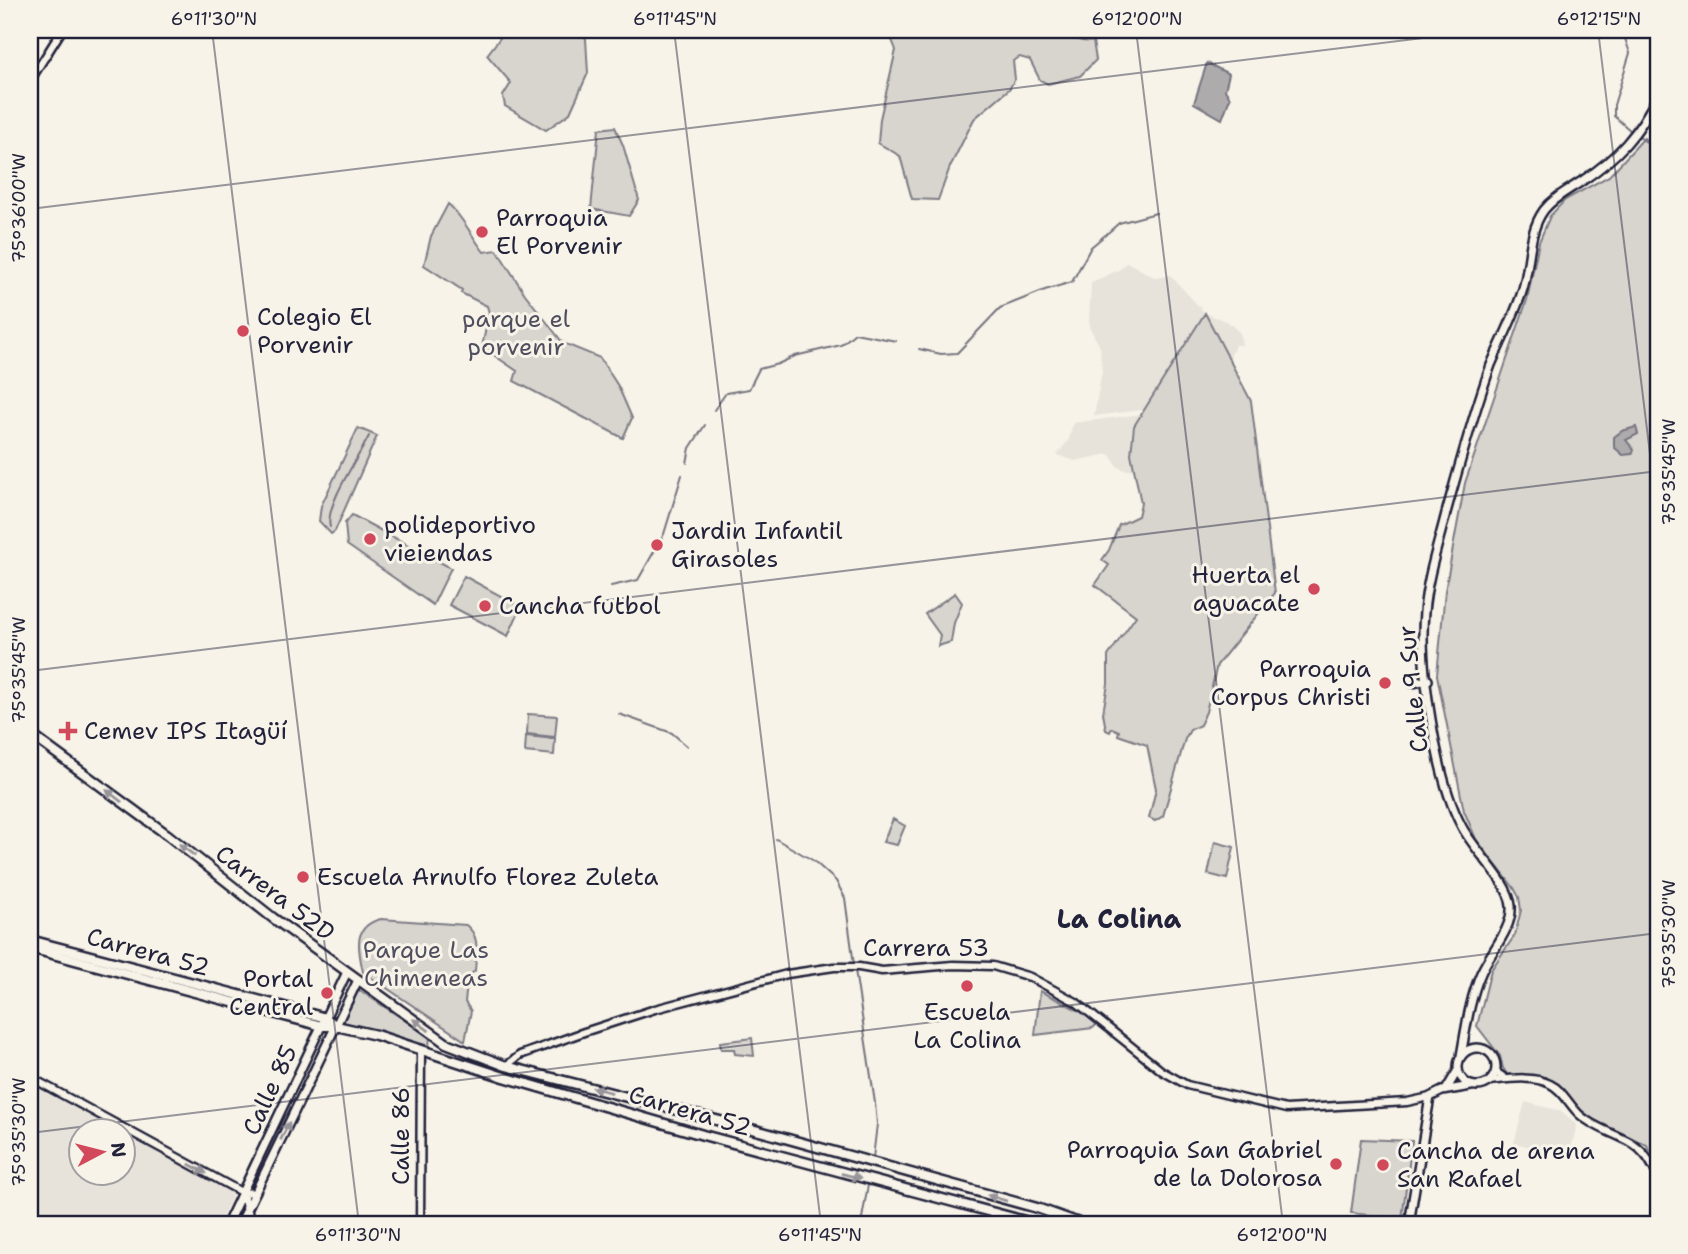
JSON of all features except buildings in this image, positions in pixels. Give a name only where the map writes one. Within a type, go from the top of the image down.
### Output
[{"type":"main road","name":"Calle 9 Sur","points":[[1461,1056],[1481,972],[1507,926],[1511,902],[1505,887],[1470,843],[1455,813],[1440,764],[1424,647],[1424,612],[1432,568],[1467,432],[1523,291],[1535,227],[1545,208],[1609,162],[1636,135],[1658,95]]},
{"type":"main road","points":[[1412,683],[1428,680]]},
{"type":"main road","name":"Carrera 52D","points":[[30,734],[214,870],[239,892],[446,1043],[506,1066]]},
{"type":"main road","name":"Carrera 52","points":[[30,940],[421,1049],[504,1077],[703,1135],[1018,1222],[1035,1224]]},
{"type":"main road","name":"Carrera 52","points":[[30,948],[324,1022]]},
{"type":"main road","name":"Calle 85","points":[[227,1224],[347,972]]},
{"type":"main road","name":"Calle 85","points":[[240,1224],[358,980]]},
{"type":"main road","points":[[1458,1070],[1461,1078],[1471,1086],[1480,1087],[1491,1081],[1496,1072],[1496,1063],[1492,1056],[1472,1043],[1466,1032]]},
{"type":"main road","points":[[1446,1090],[1458,1070],[1461,1056],[1469,1050],[1480,1048]]},
{"type":"main road","name":"Carrera 52","points":[[506,1066],[763,1132],[1037,1208],[1082,1224]]},
{"type":"main road","name":"Carrera 53","points":[[1430,1097],[1446,1090],[1471,1086]]},
{"type":"main road","points":[[1409,1224],[1430,1097]]},
{"type":"main road","points":[[243,1193],[247,1224]]},
{"type":"main road","points":[[1035,1224],[1037,1208]]},
{"type":"street","points":[[30,81],[62,30]]},
{"type":"street","name":"Carrera 53","points":[[506,1066],[520,1055],[537,1048],[655,1009],[787,974],[850,967],[882,971],[974,965],[1017,972],[1076,1002],[1180,1082],[1286,1109],[1407,1102],[1430,1097]]},
{"type":"street","name":"Calle 86","points":[[420,1224],[421,1049]]},
{"type":"street","points":[[1496,1072],[1506,1079]]},
{"type":"street","points":[[30,1077],[243,1193],[256,1192]]},
{"type":"street","points":[[1491,1081],[1539,1080],[1550,1083],[1579,1114],[1638,1147],[1646,1155],[1658,1177]]},
{"type":"shaded area","points":[[1207,63],[1229,74],[1225,90],[1230,98],[1222,119],[1194,103]]},
{"type":"shaded area","points":[[1127,262],[1152,276],[1159,278],[1170,275],[1205,313],[1228,322],[1240,333],[1242,345],[1235,345],[1225,370],[1172,366],[1166,379],[1167,407],[1094,416],[1102,371],[1100,347],[1089,320],[1091,283],[1120,269]]},
{"type":"shaded area","points":[[1142,414],[1133,426],[1130,454],[1134,470],[1118,467],[1109,454],[1075,461],[1057,455],[1069,439],[1073,423]]},
{"type":"shaded area","points":[[1636,427],[1638,434],[1626,440],[1634,450],[1632,454],[1623,455],[1614,447],[1614,437],[1622,431]]},
{"type":"shaded area","points":[[30,1082],[97,1118],[66,1118],[66,1188],[136,1188],[136,1139],[234,1192],[219,1224],[30,1224]]},
{"type":"shaded area","points":[[1525,1102],[1561,1111],[1577,1125],[1569,1156],[1514,1143]]},
{"type":"green space","points":[[506,30],[582,30],[586,39],[588,73],[570,113],[546,130],[505,106],[503,96],[511,83],[487,55]]},
{"type":"green space","points":[[888,30],[1065,30],[1078,40],[1093,41],[1096,60],[1080,76],[1048,84],[1040,80],[1030,60],[1020,57],[1013,61],[1015,79],[1009,89],[974,119],[950,167],[938,200],[912,199],[900,156],[878,143],[880,119],[896,50]]},
{"type":"green space","points":[[615,127],[639,200],[629,216],[591,209],[599,129]]},
{"type":"green space","points":[[1644,138],[1658,150],[1658,1171],[1647,1145],[1594,1120],[1541,1079],[1507,1074],[1500,1056],[1477,1026],[1491,970],[1515,935],[1521,910],[1514,888],[1476,839],[1464,811],[1437,675],[1445,591],[1465,483],[1527,300],[1539,242],[1550,216],[1565,200],[1609,176]]},
{"type":"green space","name":"parque el porvenir","points":[[448,204],[484,252],[497,250],[525,294],[563,343],[600,358],[618,386],[632,418],[623,438],[514,381],[517,371],[482,347],[489,313],[487,306],[461,293],[462,290],[424,265],[431,236]]},
{"type":"green space","points":[[1205,313],[1251,401],[1275,593],[1217,665],[1206,712],[1200,725],[1190,730],[1185,739],[1163,816],[1155,821],[1149,818],[1156,789],[1147,745],[1118,735],[1119,731],[1112,728],[1110,732],[1106,730],[1103,713],[1108,684],[1108,656],[1136,616],[1095,585],[1109,565],[1102,560],[1119,525],[1138,516],[1141,503],[1131,454],[1134,426]]},
{"type":"green space","points":[[358,428],[377,436],[335,531],[331,534],[319,521],[321,506]]},
{"type":"green space","points":[[352,515],[451,568],[433,605],[347,545],[345,523]]},
{"type":"green space","name":"Cancha futbol","points":[[464,576],[521,607],[508,636],[449,605]]},
{"type":"green space","points":[[955,593],[962,603],[954,623],[951,642],[938,646],[940,635],[925,614]]},
{"type":"green space","points":[[528,714],[557,716],[555,737],[527,734]]},
{"type":"green space","points":[[526,736],[555,739],[554,755],[525,752]]},
{"type":"green space","points":[[893,819],[905,826],[897,845],[883,842]]},
{"type":"green space","points":[[1215,842],[1234,847],[1227,879],[1208,874]]},
{"type":"green space","name":"Parque Las Chimeneas","points":[[381,919],[466,925],[471,930],[476,940],[477,952],[475,971],[468,976],[465,1002],[471,1011],[465,1041],[363,972],[359,947],[361,933],[372,922]]},
{"type":"green space","name":"Parque Las Chimeneas","points":[[356,988],[430,1037],[429,1046],[340,1021]]},
{"type":"green space","points":[[1040,991],[1088,1015],[1097,1024],[1093,1028],[1035,1035]]},
{"type":"green space","points":[[752,1038],[754,1056],[735,1054],[734,1049],[721,1049],[720,1042]]},
{"type":"green space","points":[[284,1114],[290,1117],[257,1185],[248,1188]]},
{"type":"green space","name":"Cancha de arena San Rafael","points":[[1361,1139],[1412,1141],[1402,1219],[1351,1213]]},
{"type":"waterway","points":[[1622,30],[1630,53],[1614,105],[1614,116],[1632,132]]},
{"type":"waterway","points":[[1636,135],[1658,150]]},
{"type":"waterway","points":[[919,349],[941,354],[957,353],[1000,308],[1072,282],[1091,247],[1119,223],[1156,213]]},
{"type":"waterway","points":[[714,410],[726,393],[749,389],[759,369],[795,356],[841,345],[855,333],[896,341]]},
{"type":"waterway","points":[[687,463],[690,448],[705,425]]},
{"type":"waterway","points":[[330,527],[332,507],[337,495],[369,436]]},
{"type":"waterway","points":[[611,586],[638,580],[664,534],[682,475]]},
{"type":"waterway","points":[[619,714],[672,733],[687,746]]},
{"type":"waterway","points":[[776,839],[814,861],[836,881],[845,898],[854,965]]},
{"type":"waterway","points":[[855,970],[875,1103],[877,1124],[873,1158]]},
{"type":"waterway","points":[[861,1224],[868,1185]]},
{"type":"place","name":"Parroquia El Porvenir","points":[[482,232]]},
{"type":"place","name":"Colegio El Porvenir","points":[[243,331]]},
{"type":"place","name":"polideportivo vieiendas","points":[[370,539]]},
{"type":"place","name":"Jardin Infantil Girasoles","points":[[657,545]]},
{"type":"place","name":"Huerta el aguacate","points":[[1314,589]]},
{"type":"place","name":"Cancha futbol","points":[[485,606]]},
{"type":"place","name":"Parroquia Corpus Christi","points":[[1385,683]]},
{"type":"place","name":"Cemev IPS Itagüí","points":[[68,731]]},
{"type":"place","name":"Escuela Arnulfo Florez Zuleta","points":[[303,877]]},
{"type":"place","name":"Escuela La Colina","points":[[967,986]]},
{"type":"place","name":"Portal Central","points":[[327,993]]},
{"type":"place","name":"Parroquia San Gabriel de la Dolorosa","points":[[1336,1164]]},
{"type":"place","name":"Cancha de arena San Rafael","points":[[1383,1165]]},
{"type":"district","name":"La Colina","points":[[1119,918]]}]
